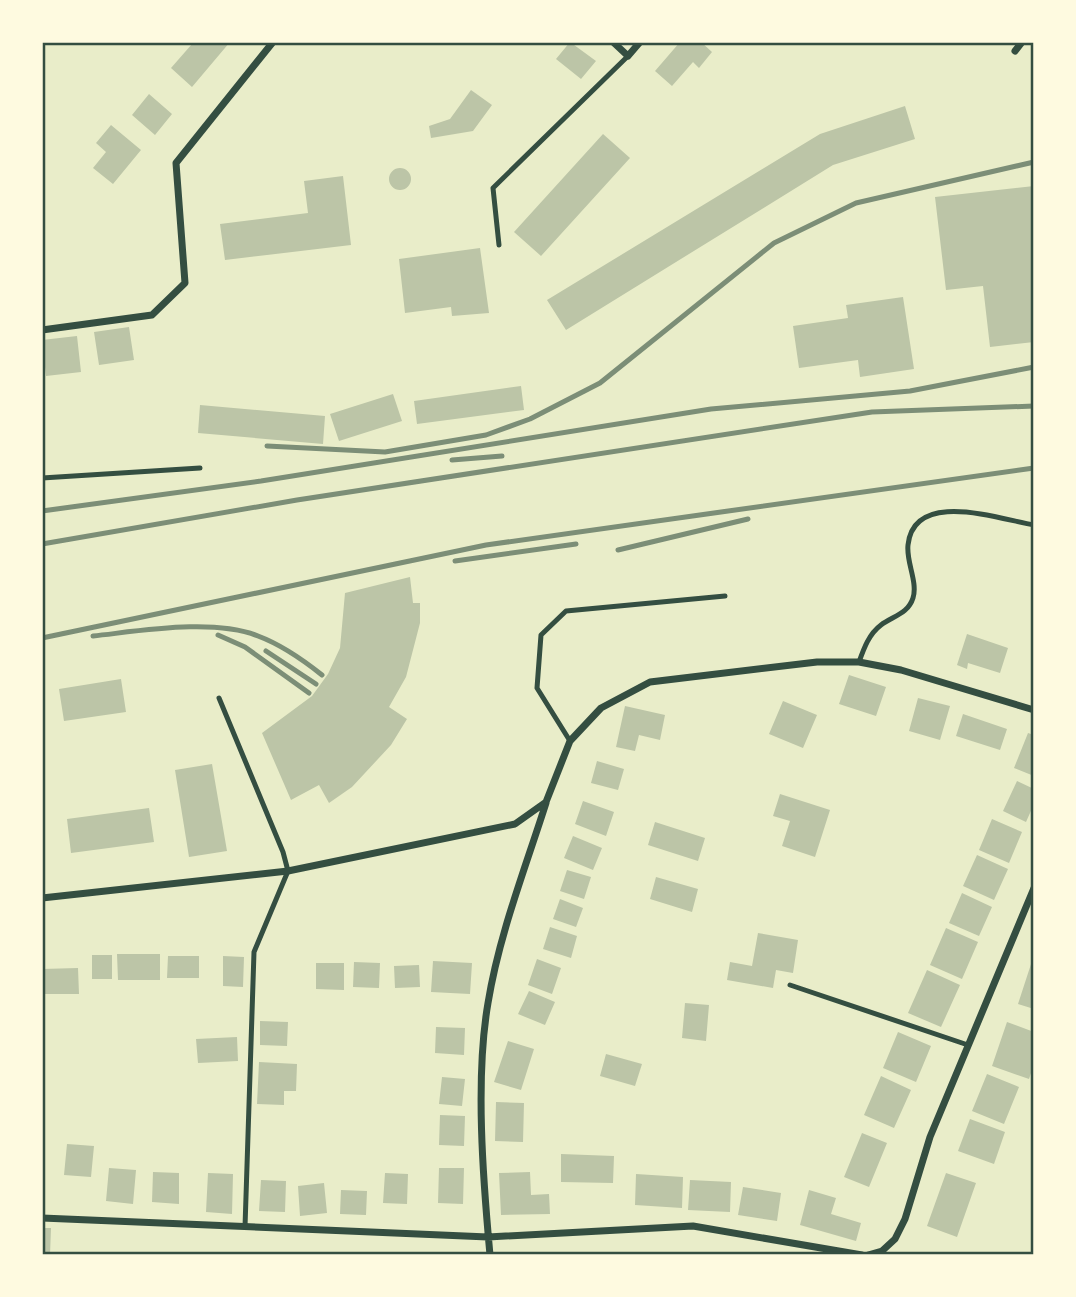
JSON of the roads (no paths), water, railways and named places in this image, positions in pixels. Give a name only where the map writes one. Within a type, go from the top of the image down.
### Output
[{"type":"street","points":[[42,330],[152,315],[185,283],[176,163],[273,42]]},
{"type":"street","points":[[613,42],[628,56],[640,42]]},
{"type":"street","points":[[1015,51],[1022,42]]},
{"type":"street","points":[[490,1255],[481,1066],[487,1005],[495,965],[546,802],[570,741],[601,708],[650,682],[817,662],[859,662],[901,670],[1034,710]]},
{"type":"street","points":[[42,898],[288,871],[515,824],[546,802]]},
{"type":"street","points":[[869,1255],[882,1251],[895,1239],[905,1219],[930,1137],[1034,888]]},
{"type":"street","points":[[42,1218],[488,1237],[694,1226],[862,1255]]},
{"type":"lane","points":[[499,245],[493,188],[628,56]]},
{"type":"lane","points":[[42,478],[200,468]]},
{"type":"lane","points":[[859,662],[867,640],[880,626],[908,609],[914,596],[908,545],[914,528],[926,514],[942,510],[1034,525]]},
{"type":"lane","points":[[570,741],[537,688],[541,635],[566,611],[725,596]]},
{"type":"lane","points":[[219,698],[283,852],[288,871],[254,952],[245,1227]]},
{"type":"lane","points":[[790,985],[968,1045]]},
{"type":"railway","points":[[267,446],[385,452],[486,435],[530,419],[600,383],[774,243],[856,203],[1034,162]]},
{"type":"railway","points":[[42,511],[261,481],[711,409],[910,391],[1034,367]]},
{"type":"railway","points":[[42,544],[297,500],[872,412],[1034,406]]},
{"type":"railway","points":[[452,460],[502,456]]},
{"type":"railway","points":[[42,638],[486,545],[1034,468]]},
{"type":"railway","points":[[618,550],[748,519]]},
{"type":"railway","points":[[455,561],[576,544]]},
{"type":"railway","points":[[93,636],[176,627],[240,631],[284,648],[322,675]]},
{"type":"railway","points":[[218,635],[245,647],[309,693]]},
{"type":"railway","points":[[266,651],[316,684]]}]
